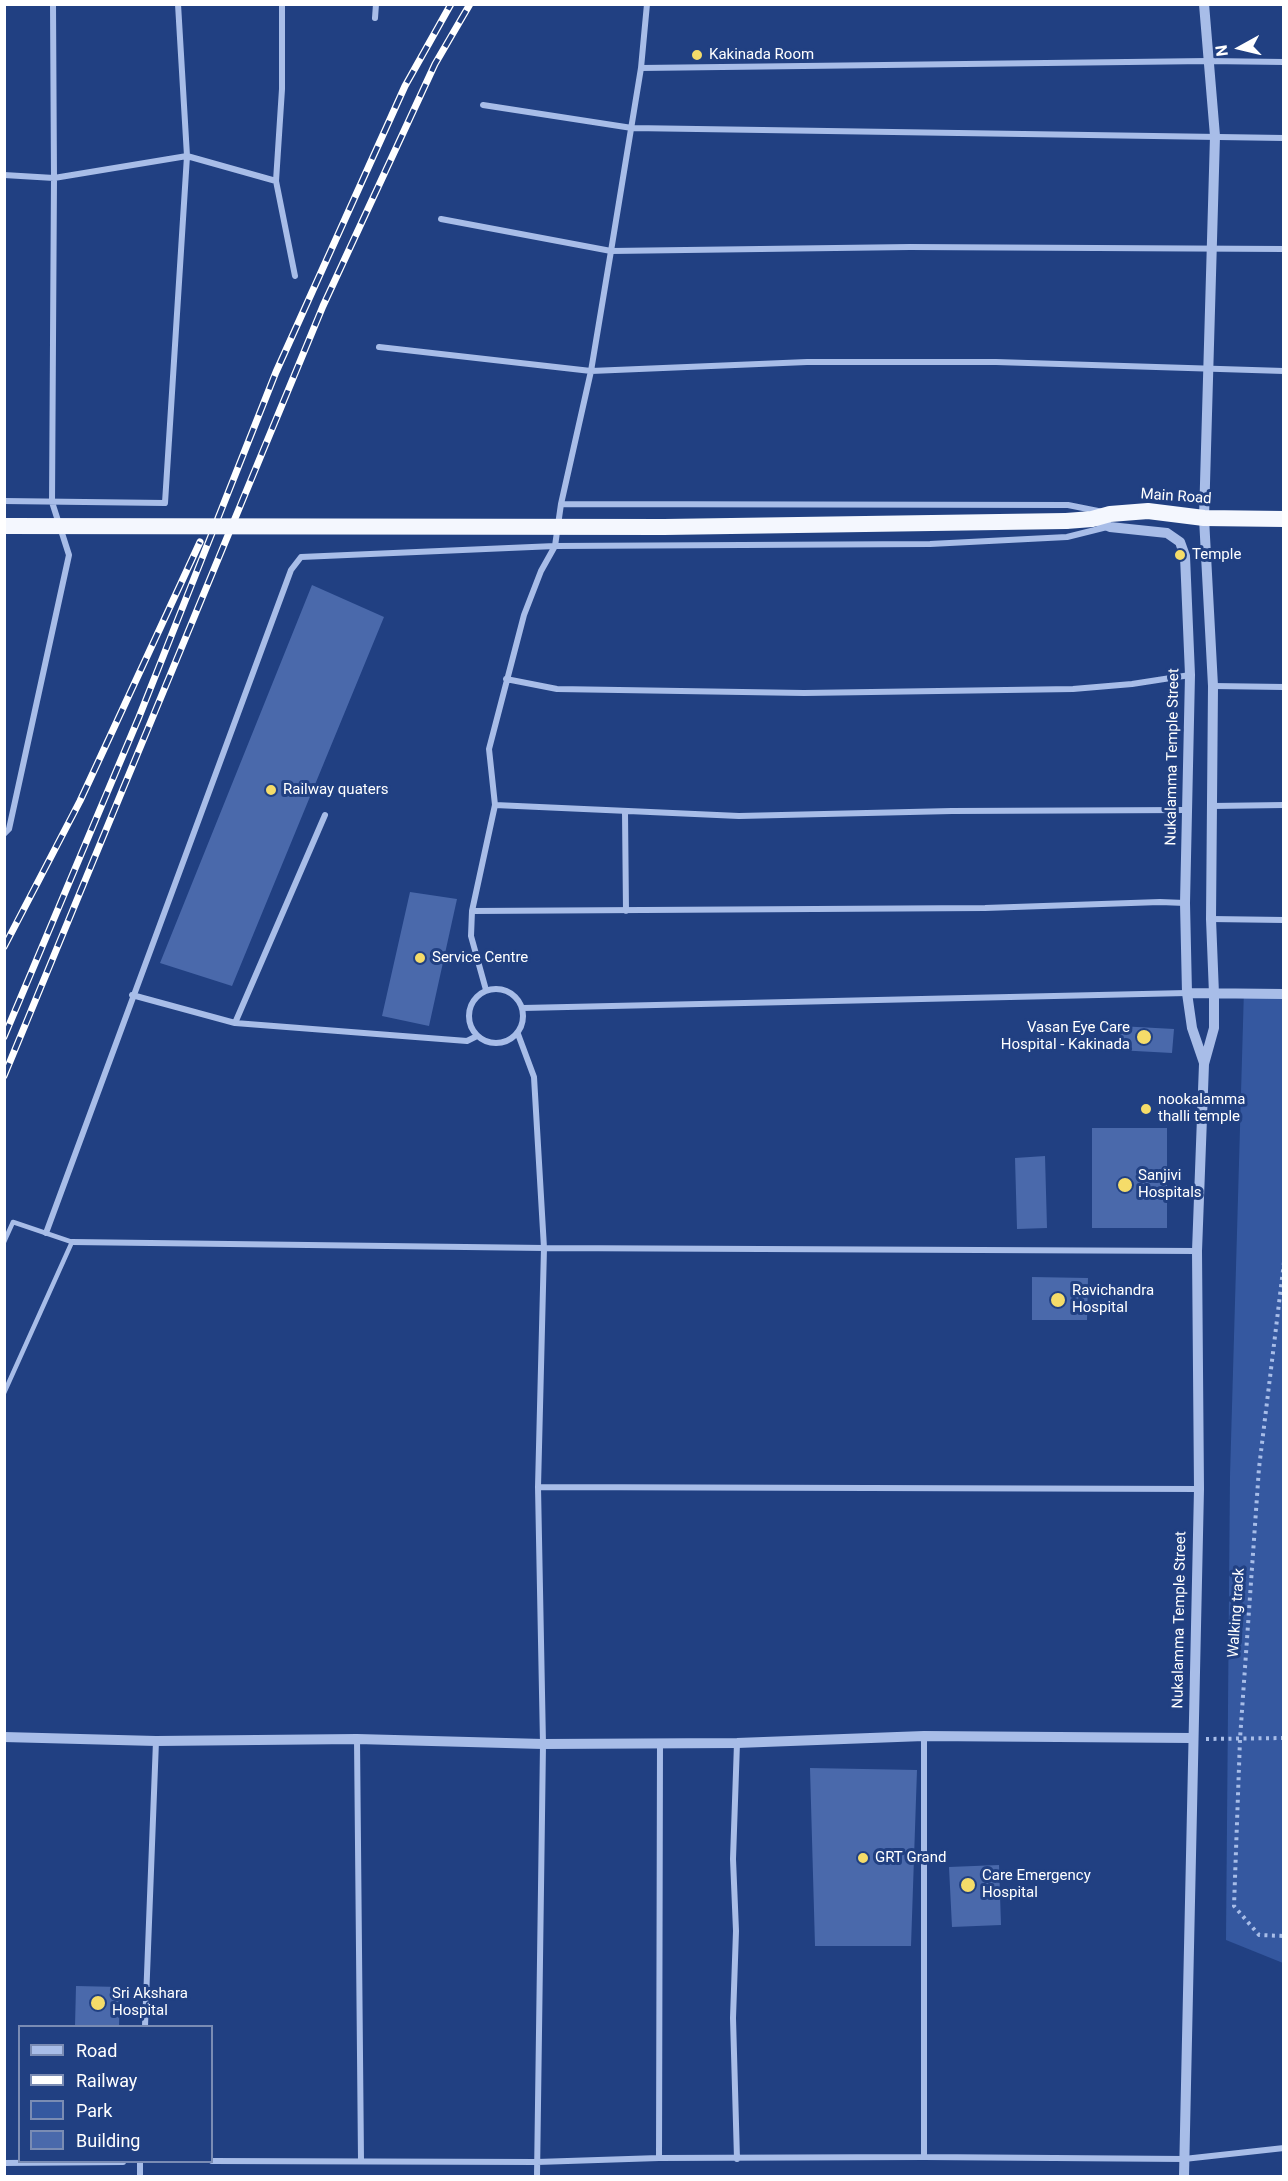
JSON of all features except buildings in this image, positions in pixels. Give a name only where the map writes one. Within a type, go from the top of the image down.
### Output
[{"type":"highway","name":"Main Road","points":[[4,526],[664,527],[1110,520],[1148,511],[1204,518],[1284,519]]},
{"type":"street","points":[[4,834],[9,829],[69,555],[52,502],[53,4]]},
{"type":"street","points":[[4,501],[165,503],[186,156],[178,4]]},
{"type":"street","points":[[282,4],[282,89],[276,181],[295,276]]},
{"type":"street","points":[[375,18],[376,4]]},
{"type":"street","points":[[486,990],[471,936],[472,911],[495,805],[489,749],[524,615],[541,571],[555,546],[561,504],[591,371],[632,128],[641,68],[646,4]]},
{"type":"street","name":"Nukalamma Temple Street","points":[[1184,2176],[1198,1489],[1197,1251],[1204,1064],[1214,1028],[1211,919],[1213,686],[1204,518],[1215,136],[1204,4]]},
{"type":"street","points":[[641,68],[1208,60],[1284,62]]},
{"type":"street","points":[[483,105],[632,128],[1284,138]]},
{"type":"street","points":[[4,175],[54,178],[186,156],[276,181]]},
{"type":"street","points":[[441,219],[611,251],[910,247],[1284,249]]},
{"type":"street","points":[[379,347],[591,371],[807,362],[996,362],[1284,371]]},
{"type":"street","points":[[561,504],[1068,505],[1110,520]]},
{"type":"street","points":[[46,1233],[132,995],[291,570],[302,557],[555,546],[930,544],[1067,537],[1110,520]]},
{"type":"street","name":"Nukalamma Temple Street","points":[[1110,520],[1167,533],[1180,542],[1185,556],[1190,675],[1185,903],[1187,993],[1192,1028],[1204,1064]]},
{"type":"street","points":[[506,679],[557,689],[804,693],[1073,689],[1132,684],[1190,675]]},
{"type":"street","points":[[1213,686],[1284,687]]},
{"type":"street","points":[[495,805],[739,816],[952,811],[1187,810]]},
{"type":"street","points":[[1212,806],[1284,805]]},
{"type":"street","points":[[625,812],[626,911]]},
{"type":"street","points":[[235,1023],[326,814]]},
{"type":"street","points":[[472,911],[985,908],[1185,903]]},
{"type":"street","points":[[1211,919],[1284,920]]},
{"type":"street","points":[[495,988],[512,993],[523,1008],[524,1017],[518,1034],[511,1040],[502,1043],[484,1041],[477,1036],[469,1020],[469,1011],[473,1002],[486,990],[495,988]]},
{"type":"street","points":[[523,1008],[1187,993],[1284,994]]},
{"type":"street","points":[[132,995],[235,1023],[467,1041],[477,1036]]},
{"type":"street","points":[[518,1034],[534,1077],[544,1248],[538,1487],[543,1744],[537,2176]]},
{"type":"street","points":[[72,1242],[544,1248],[1197,1251]]},
{"type":"street","points":[[538,1487],[1198,1489]]},
{"type":"street","points":[[924,1736],[924,2157]]},
{"type":"street","points":[[4,1737],[156,1741],[357,1739],[543,1744],[737,1743],[924,1736],[1192,1738]]},
{"type":"street","points":[[357,1739],[362,2160]]},
{"type":"street","points":[[145,2025],[156,1741]]},
{"type":"street","points":[[659,2158],[660,1743]]},
{"type":"street","points":[[737,1743],[733,1859],[736,1932],[734,2018],[737,2159]]},
{"type":"street","points":[[213,2161],[537,2162],[659,2158],[924,2157],[1184,2159],[1284,2148]]},
{"type":"lane","points":[[4,1242],[13,1222],[72,1242],[4,1393]]},
{"type":"path","name":"Walking track","points":[[1284,1262],[1259,1468],[1240,1739],[1234,1905],[1259,1935],[1284,1936]]},
{"type":"path","points":[[1192,1738],[1284,1738]]},
{"type":"green space","points":[[1244,989],[1284,991],[1283,1963],[1226,1940],[1230,1476]]},
{"type":"railway","points":[[4,1037],[139,717],[276,372],[405,86],[451,4]]},
{"type":"railway","points":[[4,1076],[323,306],[435,64],[470,4]]},
{"type":"railway","points":[[4,947],[80,801],[200,542]]},
{"type":"place","name":"Kakinada Room","points":[[697,55]]},
{"type":"place","name":"Temple","points":[[1180,555]]},
{"type":"place","name":"Railway quaters","points":[[271,790]]},
{"type":"place","name":"Service Centre","points":[[420,958]]},
{"type":"place","name":"Vasan Eye Care Hospital - Kakinada","points":[[1144,1037]]},
{"type":"place","name":"nookalamma thalli temple","points":[[1146,1109]]},
{"type":"place","name":"Sanjivi Hospitals","points":[[1125,1185]]},
{"type":"place","name":"Ravichandra Hospital","points":[[1058,1300]]},
{"type":"place","name":"GRT Grand","points":[[863,1858]]},
{"type":"place","name":"Care Emergency Hospital","points":[[968,1885]]},
{"type":"place","name":"Sri Akshara Hospital","points":[[98,2003]]}]
